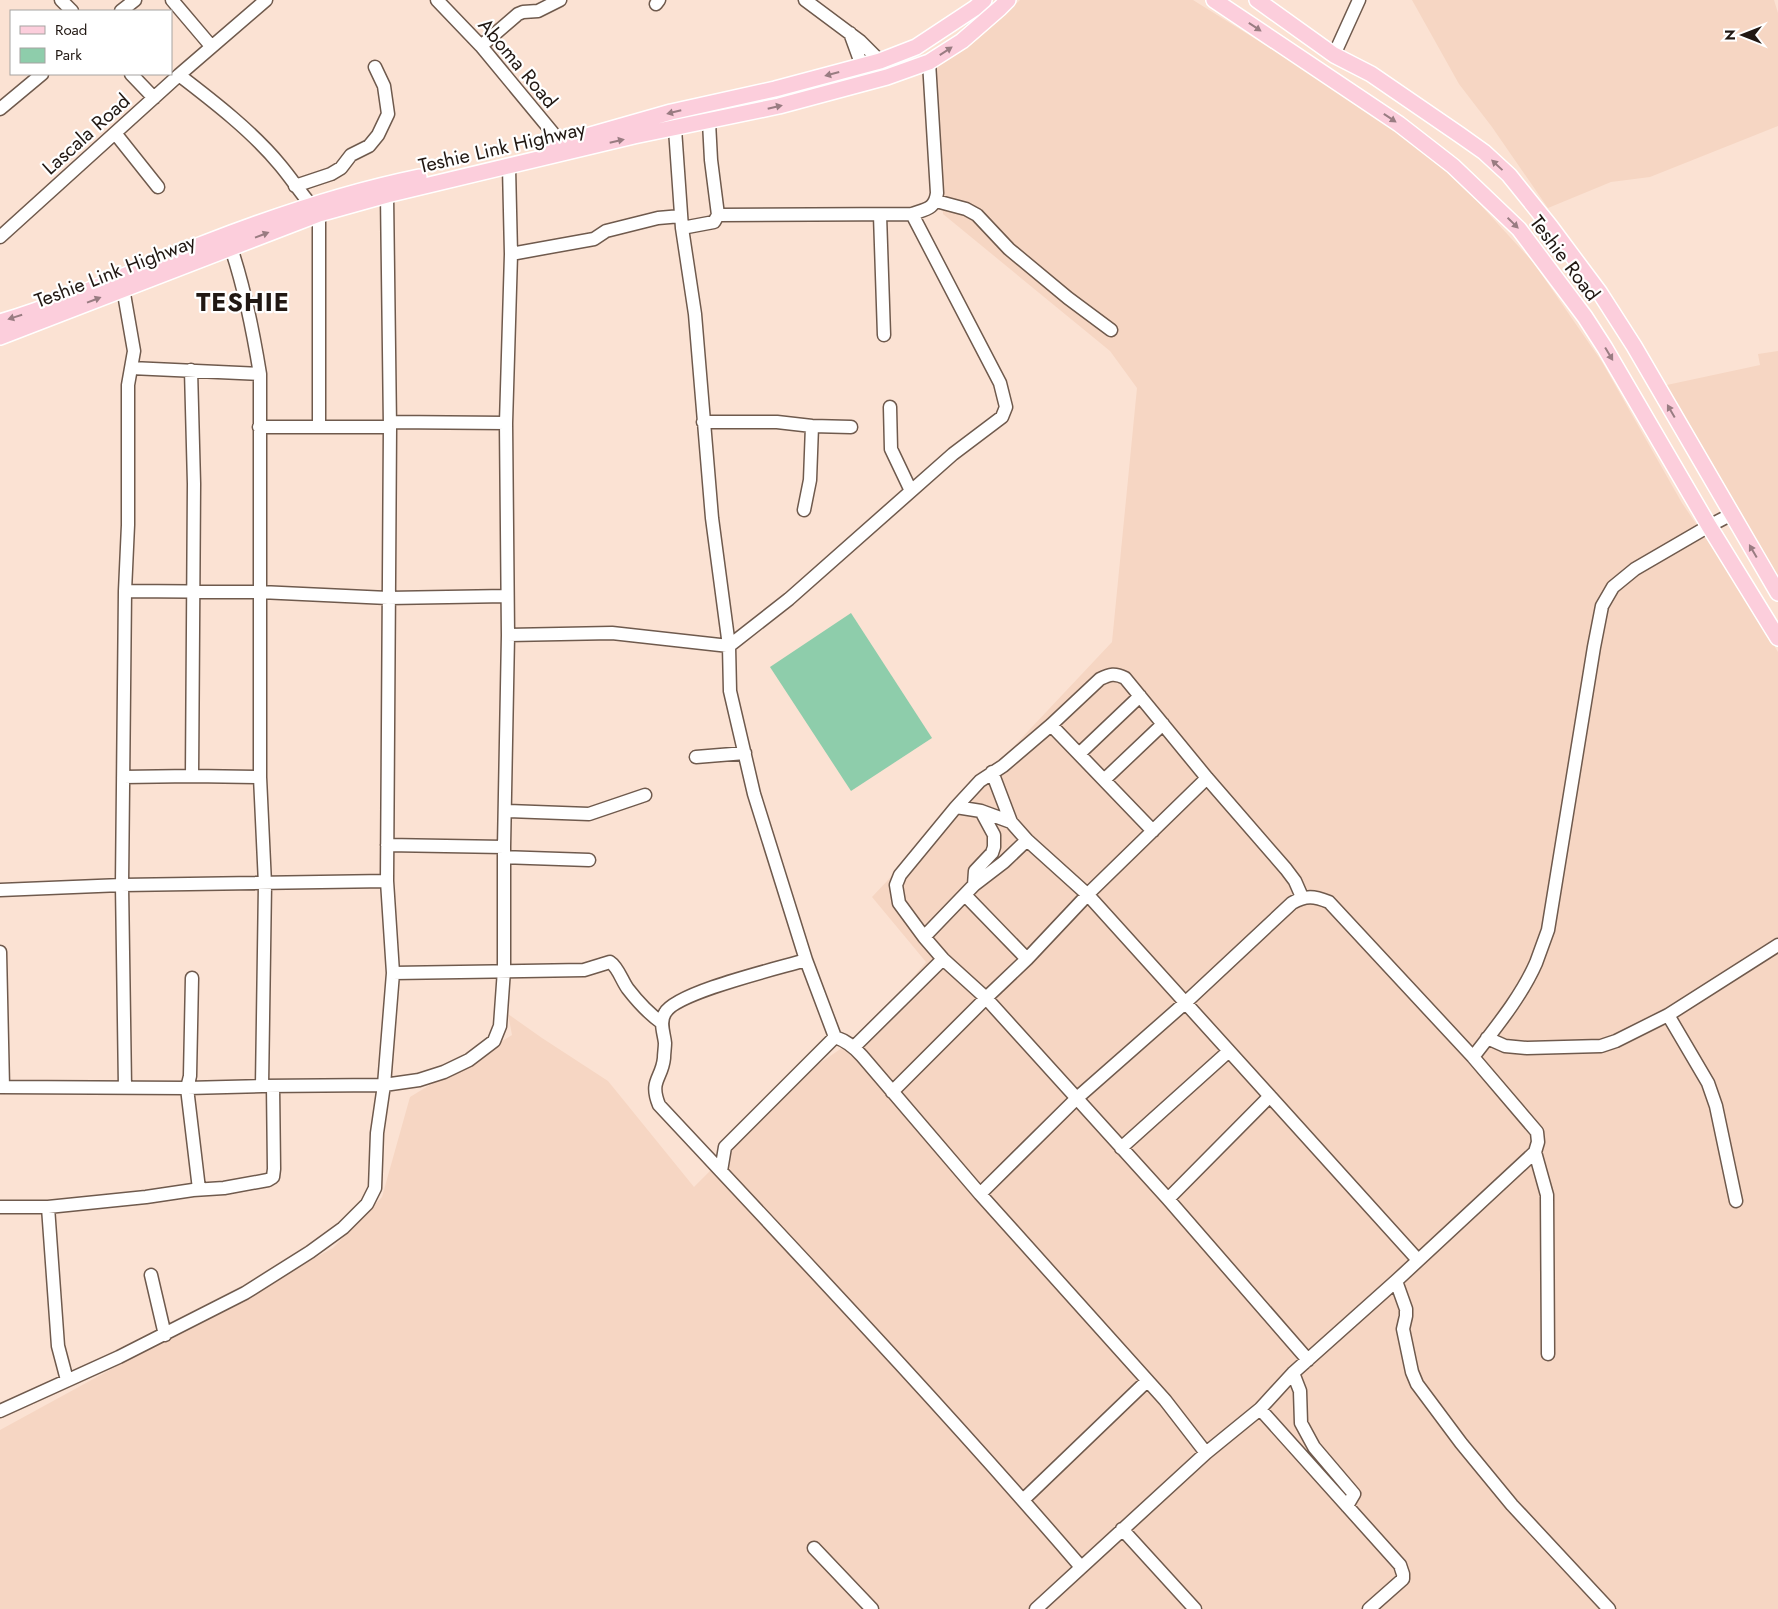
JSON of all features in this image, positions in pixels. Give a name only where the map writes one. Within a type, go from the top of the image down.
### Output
[{"type":"main road","name":"Teshie Link Highway","points":[[0,322],[37,311],[206,242],[315,210],[509,167],[671,112],[775,90],[862,66],[916,48],[984,0]]},
{"type":"main road","name":"Teshie Link Highway","points":[[0,337],[123,288],[231,248],[315,210],[385,184],[507,158],[709,122],[779,106],[887,77],[929,62],[962,40],[1008,0]]},
{"type":"main road","name":"Teshie Road","points":[[1214,0],[1399,124],[1453,166],[1519,229],[1585,317],[1605,348],[1709,526],[1778,638]]},
{"type":"main road","name":"Teshie Road","points":[[1257,0],[1334,55],[1371,74],[1484,152],[1509,175],[1600,293],[1634,346],[1778,593]]},
{"type":"street","points":[[61,0],[71,10]]},
{"type":"street","points":[[122,10],[135,0]]},
{"type":"street","points":[[172,0],[212,46]]},
{"type":"street","name":"Lascala Road","points":[[0,237],[179,75],[266,0]]},
{"type":"street","name":"Aboma Road","points":[[437,0],[481,46],[565,148]]},
{"type":"street","points":[[481,46],[518,14],[538,12],[560,0]]},
{"type":"street","points":[[1334,55],[1359,0]]},
{"type":"street","points":[[811,2],[880,60]]},
{"type":"street","points":[[850,33],[862,66]]},
{"type":"street","points":[[718,215],[912,214],[929,208],[936,202],[937,193],[929,62]]},
{"type":"street","points":[[295,186],[331,174],[342,168],[351,155],[369,146],[378,135],[388,114],[384,86],[375,67]]},
{"type":"street","points":[[0,109],[41,75]]},
{"type":"street","points":[[132,75],[154,98]]},
{"type":"street","points":[[179,75],[214,101],[244,129],[280,165],[315,210],[319,426]]},
{"type":"street","points":[[511,254],[594,239],[606,231],[658,218],[682,222],[714,222],[718,215],[711,160],[709,122]]},
{"type":"street","points":[[675,129],[682,222],[695,314],[712,518],[729,646],[730,691],[754,794],[806,960],[835,1037]]},
{"type":"street","points":[[115,133],[158,186]]},
{"type":"street","points":[[0,952],[2,1087],[186,1088],[384,1085],[419,1080],[444,1072],[470,1060],[494,1041],[500,1026],[504,970],[508,635],[506,423],[511,254],[509,167]]},
{"type":"street","points":[[0,1411],[165,1335],[246,1293],[285,1269],[343,1228],[368,1204],[375,1188],[377,1133],[384,1085],[392,973],[387,882],[390,424],[387,195]]},
{"type":"street","points":[[936,202],[966,209],[978,214],[1009,249],[1068,298],[1111,330]]},
{"type":"street","points":[[508,635],[612,633],[729,646],[789,599],[953,454],[1002,417],[1006,407],[1000,383],[912,214]]},
{"type":"street","points":[[880,215],[884,336]]},
{"type":"street","points":[[0,1207],[48,1207],[146,1197],[224,1188],[268,1180],[273,1177],[268,1086],[265,884],[260,777],[260,374],[241,278],[231,248]]},
{"type":"street","points":[[123,288],[134,351],[128,385],[128,525],[125,591],[122,885],[125,1087]]},
{"type":"street","points":[[131,368],[260,374]]},
{"type":"street","points":[[191,370],[194,484],[192,776]]},
{"type":"street","points":[[890,407],[891,449],[911,491]]},
{"type":"street","points":[[703,422],[777,422],[812,426],[851,427]]},
{"type":"street","points":[[259,427],[506,423]]},
{"type":"street","points":[[804,510],[810,480],[812,426]]},
{"type":"street","points":[[1473,1057],[1524,986],[1536,962],[1548,930],[1602,606],[1613,587],[1635,569],[1732,514]]},
{"type":"street","points":[[125,591],[260,592],[388,598],[507,596]]},
{"type":"street","points":[[1302,897],[1295,881],[1286,869],[1207,778],[1126,678],[1118,674],[1110,674],[1100,678],[1051,725],[1003,766],[980,781],[900,875],[896,885],[900,903],[924,937],[943,958],[986,998],[1077,1098],[1308,1360]]},
{"type":"street","points":[[1079,754],[1140,696]]},
{"type":"street","points":[[1104,780],[1163,724]]},
{"type":"street","points":[[1051,725],[1153,831]]},
{"type":"street","points":[[696,757],[745,753]]},
{"type":"street","points":[[992,772],[1011,822],[1027,840],[1088,895],[1418,1260]]},
{"type":"street","points":[[123,777],[260,777]]},
{"type":"street","points":[[892,1092],[1207,778]]},
{"type":"street","points":[[505,811],[589,814],[645,795]]},
{"type":"street","points":[[956,807],[981,812],[1011,822]]},
{"type":"street","points":[[974,885],[975,871],[992,852],[994,847],[994,835],[981,812]]},
{"type":"street","points":[[924,937],[974,885],[1004,862],[1027,840]]},
{"type":"street","points":[[387,845],[504,852],[589,860]]},
{"type":"street","points":[[0,890],[122,885],[387,882]]},
{"type":"street","points":[[965,895],[1027,959]]},
{"type":"street","points":[[980,1194],[1077,1098],[1185,1003],[1292,903],[1302,897],[1315,896],[1329,902],[1473,1057],[1537,1132],[1538,1142],[1535,1152],[1396,1281],[1292,1373],[1260,1409],[1206,1453],[1036,1609]]},
{"type":"street","points":[[1487,1038],[1505,1046],[1527,1048],[1601,1046],[1616,1041],[1668,1015],[1778,945]]},
{"type":"street","points":[[854,1047],[943,958]]},
{"type":"street","points":[[806,960],[699,992],[674,1004],[665,1012],[662,1023],[665,1045],[664,1063],[654,1093],[659,1105],[1024,1500],[1081,1567]]},
{"type":"street","points":[[392,973],[584,970],[610,962],[643,1008],[662,1023]]},
{"type":"street","points":[[192,978],[190,1076],[186,1088],[199,1190]]},
{"type":"street","points":[[1668,1015],[1708,1083],[1716,1106],[1736,1201]]},
{"type":"street","points":[[835,1037],[844,1040],[854,1047],[980,1194],[1170,1406],[1206,1453]]},
{"type":"street","points":[[721,1171],[725,1147],[835,1037]]},
{"type":"street","points":[[1121,1148],[1229,1051]]},
{"type":"street","points":[[1168,1199],[1270,1096]]},
{"type":"street","points":[[699,1148],[725,1147]]},
{"type":"street","points":[[1535,1152],[1547,1195],[1548,1354]]},
{"type":"street","points":[[48,1207],[58,1346],[67,1380]]},
{"type":"street","points":[[151,1274],[165,1335]]},
{"type":"street","points":[[1396,1281],[1406,1308],[1403,1329],[1412,1372],[1417,1384],[1461,1443],[1512,1505],[1610,1609]]},
{"type":"street","points":[[1292,1373],[1300,1392],[1301,1423],[1314,1447],[1354,1494],[1347,1506]]},
{"type":"street","points":[[1024,1500],[1147,1381]]},
{"type":"street","points":[[1260,1409],[1400,1566],[1403,1574],[1402,1579],[1369,1609]]},
{"type":"street","points":[[1122,1529],[1195,1609]]},
{"type":"street","points":[[814,1548],[872,1609]]},
{"type":"shaded area","points":[[1020,0],[1193,0],[1371,111],[1432,158],[1476,200],[1533,262],[1602,362],[1682,503],[1742,592],[1778,652],[1778,1609],[0,1609],[0,1430],[333,1248],[382,1197],[410,1097],[512,1035],[508,1014],[608,1081],[694,1187],[811,1069],[870,1029],[926,962],[872,897],[1112,642],[1137,388],[1110,351],[943,214],[936,66],[978,39]]},
{"type":"shaded area","points":[[1412,0],[1774,0],[1778,13],[1778,126],[1650,177],[1611,182],[1548,208],[1492,127],[1459,84]]},
{"type":"shaded area","points":[[1778,351],[1778,579],[1662,386],[1760,365],[1758,354]]},
{"type":"green space","points":[[851,613],[932,738],[851,791],[770,667]]},
{"type":"district","name":"TESHIE","points":[[243,302]]}]
